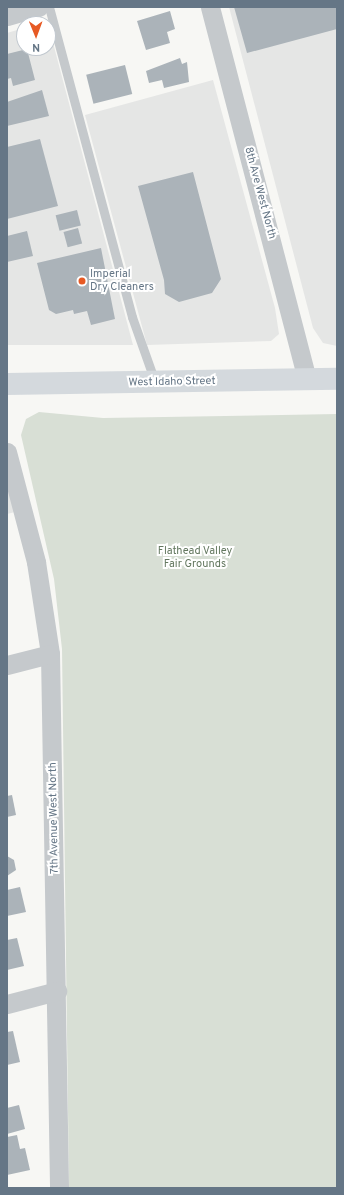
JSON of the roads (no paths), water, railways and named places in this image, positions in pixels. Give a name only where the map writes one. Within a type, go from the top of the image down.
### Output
[{"type":"highway","name":"West Idaho Street","points":[[7,384],[337,379]]},
{"type":"street","points":[[7,16],[39,7]]},
{"type":"street","name":"8th Ave West North","points":[[210,7],[307,379]]},
{"type":"street","name":"7th Avenue West North","points":[[7,452],[36,562],[50,654],[57,991],[59,1188]]},
{"type":"street","points":[[7,665],[50,654]]},
{"type":"street","points":[[7,1004],[57,991]]},
{"type":"lane","points":[[49,7],[132,317],[155,382]]},
{"type":"place","name":"Imperial Dry Cleaners","points":[[82,281]]},
{"type":"park label","name":"Flathead Valley Fair Grounds","points":[[195,558]]}]
